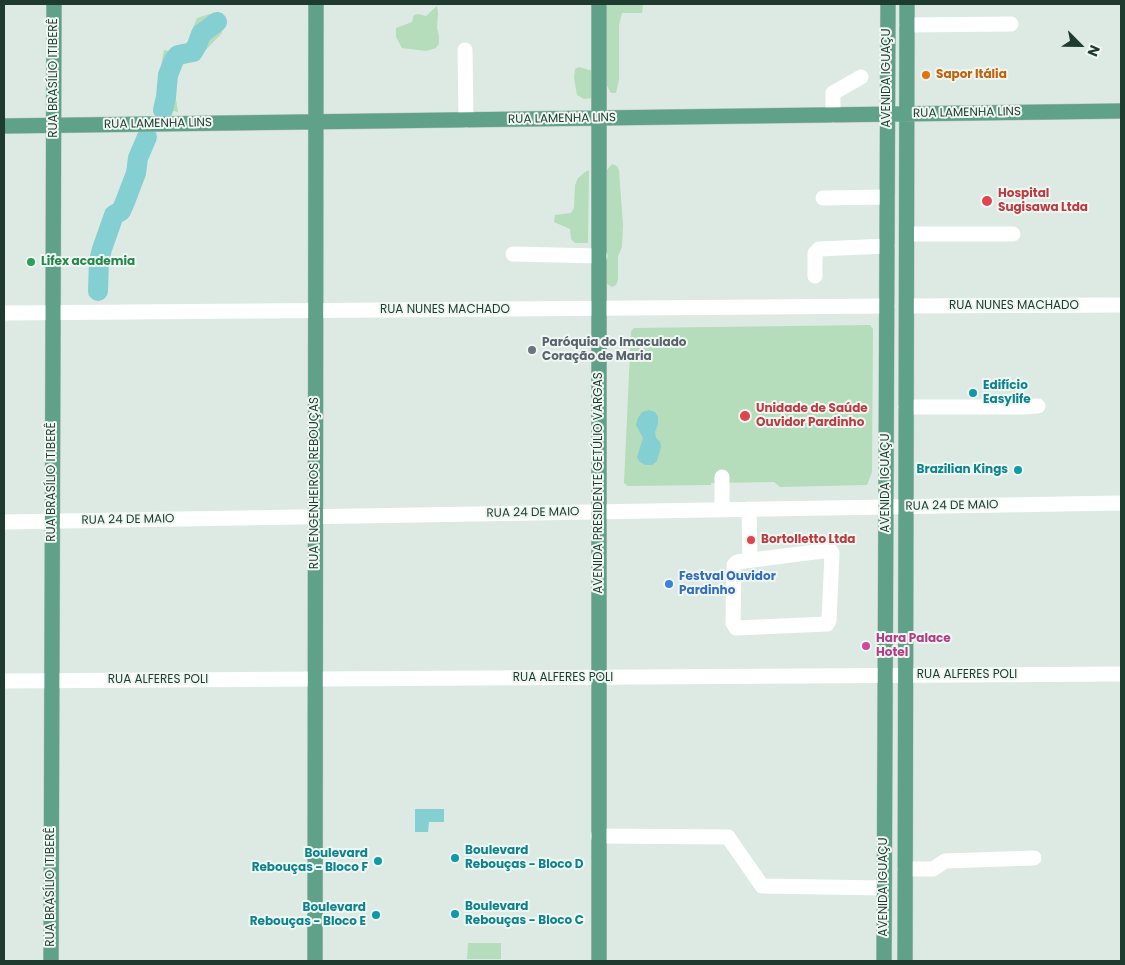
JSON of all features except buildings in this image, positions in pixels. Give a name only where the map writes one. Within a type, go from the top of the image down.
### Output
[{"type":"main road","name":"RUA BRASÍLIO ITIBERÊ","points":[[51,961],[54,4]]},
{"type":"main road","name":"RUA ENGENHEIROS REBOUÇAS","points":[[315,961],[316,4]]},
{"type":"main road","name":"AVENIDA PRESIDENTE GETÚLIO VARGAS","points":[[599,961],[600,4]]},
{"type":"main road","name":"AVENIDA IGUAÇU","points":[[884,961],[888,4]]},
{"type":"main road","name":"AVENIDA IGUAÇU","points":[[905,961],[907,6]]},
{"type":"main road","points":[[888,37],[907,6]]},
{"type":"main road","name":"RUA LAMENHA LINS","points":[[4,126],[1121,111]]},
{"type":"main road","points":[[887,201],[907,234]]},
{"type":"main road","points":[[886,564],[906,590]]},
{"type":"main road","points":[[884,857],[905,832]]},
{"type":"street","points":[[907,25],[1010,24]]},
{"type":"street","points":[[465,50],[466,120]]},
{"type":"street","points":[[833,115],[833,93],[861,77]]},
{"type":"street","points":[[823,198],[887,201]]},
{"type":"street","points":[[907,234],[1013,234]]},
{"type":"street","points":[[815,276],[815,253],[819,249],[887,246]]},
{"type":"street","points":[[513,254],[600,256]]},
{"type":"street","name":"RUA NUNES MACHADO","points":[[906,306],[1121,305]]},
{"type":"street","name":"RUA NUNES MACHADO","points":[[4,313],[886,306]]},
{"type":"street","points":[[906,407],[1038,406]]},
{"type":"street","points":[[722,477],[722,510]]},
{"type":"street","name":"RUA 24 DE MAIO","points":[[4,522],[1121,503]]},
{"type":"street","points":[[749,509],[750,560]]},
{"type":"street","points":[[830,550],[832,553],[830,621],[827,624],[736,628],[733,623],[734,565],[737,562],[750,560],[830,550]]},
{"type":"street","name":"RUA ALFERES POLI","points":[[4,681],[1121,674]]},
{"type":"street","points":[[598,836],[728,838],[762,886],[884,888]]},
{"type":"street","points":[[905,869],[933,869],[946,860],[1034,858]]},
{"type":"green space","points":[[607,4],[643,4],[642,13],[622,13],[619,25],[619,80],[616,93],[611,93],[607,86]]},
{"type":"green space","points":[[437,6],[439,44],[436,48],[426,51],[402,48],[396,37],[396,28],[412,22],[414,15],[426,16]]},
{"type":"green space","points":[[209,14],[220,15],[222,33],[197,59],[178,63],[175,68],[170,94],[176,99],[178,112],[158,108],[159,76],[164,50],[175,52],[183,48],[193,39],[193,27],[197,18]]},
{"type":"green space","points":[[579,67],[593,71],[592,98],[584,99],[577,95],[574,78],[575,69]]},
{"type":"green space","points":[[612,164],[617,166],[619,170],[623,225],[622,247],[618,256],[618,280],[616,285],[612,287],[607,284],[607,170]]},
{"type":"green space","points":[[589,170],[588,243],[575,243],[571,239],[570,229],[554,222],[555,215],[571,213],[574,208],[575,185],[578,178]]},
{"type":"green space","points":[[870,325],[873,329],[872,472],[867,485],[780,487],[774,482],[628,486],[624,483],[631,331],[634,328]]},
{"type":"green space","points":[[468,943],[501,943],[501,959],[467,959]]},
{"type":"water","points":[[649,410],[655,412],[658,417],[655,432],[661,447],[657,461],[652,465],[645,465],[637,457],[643,438],[636,425],[642,412]]},
{"type":"water","points":[[415,809],[444,809],[444,822],[429,822],[428,832],[415,832]]},
{"type":"waterway","points":[[163,110],[168,75],[174,60],[178,55],[193,52],[201,34],[217,22]]},
{"type":"waterway","points":[[98,291],[99,261],[102,249],[114,215],[121,211],[125,202],[136,173],[138,158],[147,137]]},
{"type":"place","name":"Sapor Itália","points":[[926,75]]},
{"type":"place","name":"Hospital Sugisawa Ltda","points":[[987,201]]},
{"type":"place","name":"Lifex academia","points":[[31,262]]},
{"type":"place","name":"Paróquia do Imaculado Coração de Maria","points":[[532,350]]},
{"type":"place","name":"Edifício Easylife","points":[[973,393]]},
{"type":"place","name":"Unidade de Saúde Ouvidor Pardinho","points":[[745,416]]},
{"type":"place","name":"Brazilian Kings","points":[[1018,470]]},
{"type":"place","name":"Bortolletto Ltda","points":[[751,540]]},
{"type":"place","name":"Festval Ouvidor Pardinho","points":[[669,584]]},
{"type":"place","name":"Hara Palace Hotel","points":[[866,646]]},
{"type":"place","name":"Boulevard Rebouças - Bloco D","points":[[455,858]]},
{"type":"place","name":"Boulevard Rebouças - Bloco F","points":[[378,861]]},
{"type":"place","name":"Boulevard Rebouças - Bloco C","points":[[455,914]]},
{"type":"place","name":"Boulevard Rebouças - Bloco E","points":[[376,915]]}]
